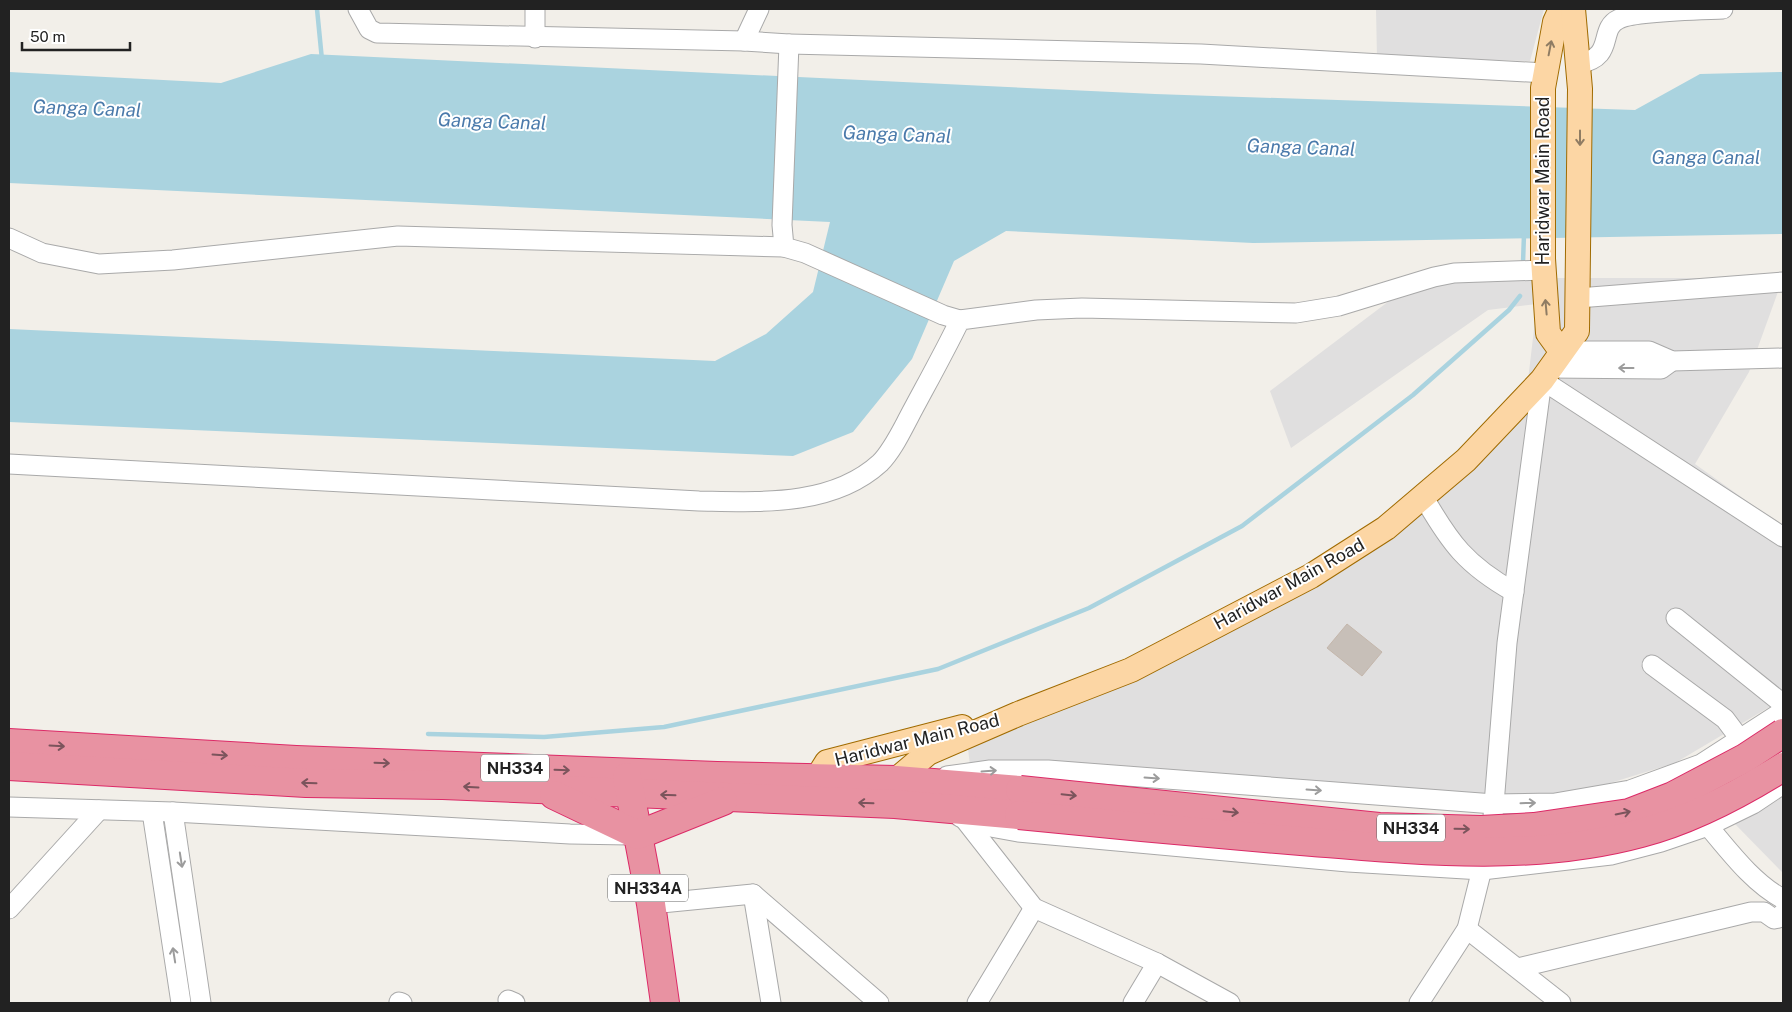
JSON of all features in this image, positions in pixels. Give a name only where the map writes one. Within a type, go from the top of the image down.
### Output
[{"type":"highway","name":"NH334","points":[[9,744],[296,760],[628,783],[895,792],[955,814],[1020,802],[1378,827],[1481,830],[1534,827],[1629,812],[1673,796],[1737,762],[1783,733]]},
{"type":"highway","name":"NH334","points":[[9,766],[306,783],[544,790],[628,783],[733,797],[817,790]]},
{"type":"highway","name":"NH334","points":[[895,792],[924,782],[1020,802],[1403,850],[1470,852],[1555,849],[1641,833],[1693,814],[1759,782],[1783,767]]},
{"type":"highway","name":"NH334A","points":[[628,783],[651,904],[665,1003]]},
{"type":"highway","points":[[544,790],[638,835],[733,797]]},
{"type":"main road","name":"Haridwar Main Road","points":[[1551,366],[1543,265],[1544,80],[1555,22],[1561,9]]},
{"type":"main road","name":"Haridwar Main Road","points":[[895,792],[928,753],[1018,714],[1131,670],[1311,576],[1386,528],[1466,460],[1551,366],[1577,330],[1580,89],[1573,9]]},
{"type":"main road","name":"Haridwar Main Road","points":[[817,790],[828,762],[913,738],[1018,714]]},
{"type":"street","points":[[358,9],[369,29],[377,32],[535,38],[744,41],[788,44],[1201,54],[1544,80]]},
{"type":"street","points":[[535,9],[535,38]]},
{"type":"street","points":[[744,41],[760,9]]},
{"type":"street","points":[[1578,64],[1591,62],[1597,57],[1606,42],[1609,29],[1619,19],[1637,15],[1723,9]]},
{"type":"street","points":[[784,247],[782,225],[789,66],[788,44]]},
{"type":"street","points":[[9,238],[42,253],[100,264],[172,260],[398,236],[784,247],[805,253],[952,317],[1082,308],[1296,313],[1338,306],[1434,277],[1454,273],[1543,265]]},
{"type":"street","points":[[1578,298],[1783,282]]},
{"type":"street","points":[[9,464],[699,501],[760,502],[808,498],[856,480],[882,462],[908,418],[952,317]]},
{"type":"street","points":[[1551,366],[1661,368],[1672,361],[1783,358]]},
{"type":"street","points":[[1551,366],[1783,537]]},
{"type":"street","points":[[1419,1003],[1467,929],[1492,829],[1507,643],[1551,366]]},
{"type":"street","points":[[1424,496],[1443,531],[1458,551],[1488,578],[1514,592]]},
{"type":"street","points":[[1676,618],[1783,704]]},
{"type":"street","points":[[1652,665],[1725,719],[1740,739]]},
{"type":"street","points":[[924,782],[956,774],[990,770],[1048,770],[1494,804],[1555,803],[1630,790],[1701,764],[1783,711]]},
{"type":"street","points":[[955,814],[985,826],[1018,832],[1348,862],[1482,870],[1611,855],[1661,842],[1708,826],[1753,804],[1783,784]]},
{"type":"street","points":[[9,807],[173,812],[570,834],[638,835]]},
{"type":"street","points":[[9,909],[99,810]]},
{"type":"street","points":[[152,812],[181,1003]]},
{"type":"street","points":[[173,812],[201,1003]]},
{"type":"street","points":[[955,814],[1034,908],[1157,963],[1230,1003]]},
{"type":"street","points":[[1708,826],[1738,862],[1771,893],[1783,899]]},
{"type":"street","points":[[753,894],[771,1003]]},
{"type":"street","points":[[651,904],[753,894],[879,1003]]},
{"type":"street","points":[[977,1003],[1034,908]]},
{"type":"street","points":[[1518,968],[1741,914],[1760,911],[1777,919],[1783,912]]},
{"type":"street","points":[[1467,929],[1561,1003]]},
{"type":"street","points":[[1134,1003],[1157,963]]},
{"type":"shaded area","points":[[1376,9],[1544,9],[1530,61],[1377,57]]},
{"type":"shaded area","points":[[1467,278],[1783,278],[1749,372],[1695,464],[1783,527],[1783,699],[1675,763],[1591,789],[1470,802],[971,774],[967,740],[1080,703],[1186,656],[1345,566],[1455,486],[1524,414],[1537,304],[1488,310],[1291,448],[1270,391],[1397,295]]},
{"type":"shaded area","points":[[1783,793],[1783,873],[1735,824]]},
{"type":"water","name":"Ganga Canal","points":[[311,54],[1155,94],[1635,110],[1700,74],[1783,72],[1783,234],[1253,243],[1006,231],[954,261],[912,359],[853,432],[793,456],[9,422],[9,329],[715,361],[766,334],[813,292],[830,222],[9,183],[9,72],[221,83]]},
{"type":"building","points":[[1347,624],[1382,652],[1362,676],[1327,648]]},
{"type":"waterway","points":[[317,9],[322,60]]},
{"type":"waterway","points":[[1523,263],[1524,234]]},
{"type":"waterway","points":[[428,734],[544,737],[664,727],[938,669],[1089,608],[1242,526],[1413,395],[1509,310],[1520,296]]}]
